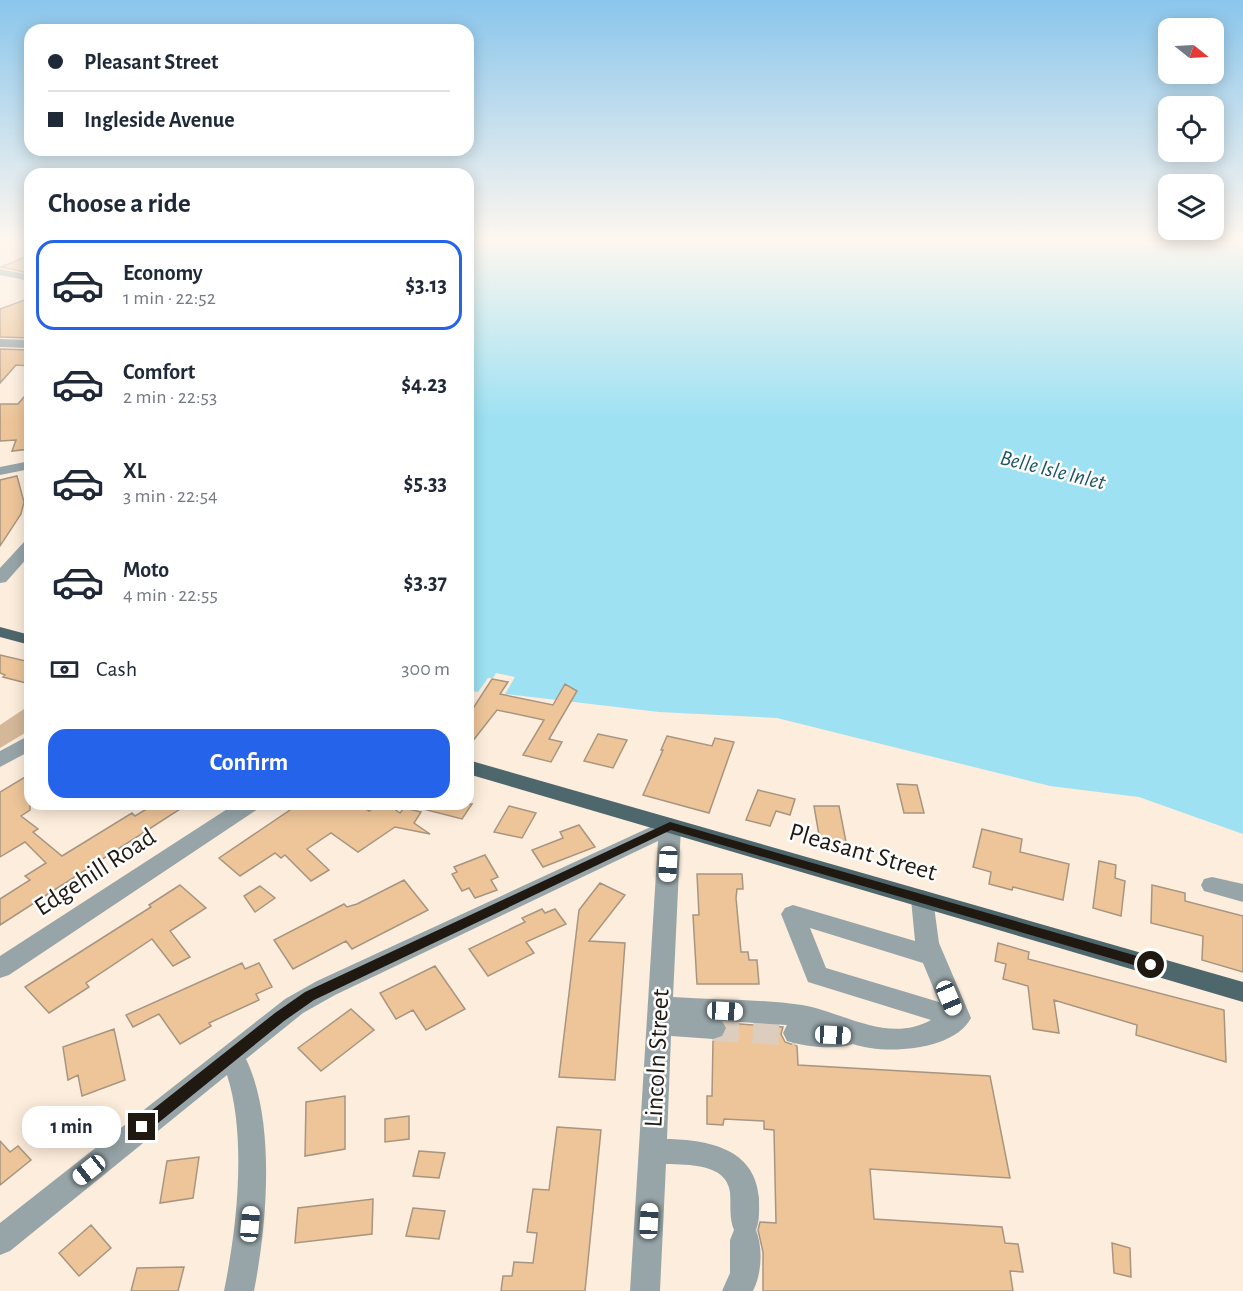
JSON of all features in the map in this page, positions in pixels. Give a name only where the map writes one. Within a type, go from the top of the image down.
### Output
[{"type":"main road","points":[[0,632],[24,638]]},
{"type":"main road","name":"Pleasant Street","points":[[474,769],[1243,992]]},
{"type":"street","points":[[0,343],[24,344]]},
{"type":"street","points":[[0,471],[24,466]]},
{"type":"street","points":[[0,578],[24,552]]},
{"type":"street","points":[[0,760],[24,746]]},
{"type":"street","name":"Edgehill Road","points":[[0,968],[242,810]]},
{"type":"street","points":[[0,1241],[294,1006],[318,992],[670,826]]},
{"type":"street","name":"Lincoln Street","points":[[645,1291],[670,826]]},
{"type":"street","points":[[1212,885],[1243,893]]},
{"type":"street","points":[[922,899],[925,932],[932,956],[958,1018]]},
{"type":"street","points":[[932,956],[793,914],[817,975],[958,1018]]},
{"type":"street","points":[[660,1016],[713,1028]]},
{"type":"street","points":[[660,1016],[810,1017],[851,1033],[870,1037]]},
{"type":"street","points":[[796,1033],[922,1038],[958,1018]]},
{"type":"street","points":[[231,1056],[240,1070],[244,1087],[252,1158],[250,1224],[238,1291]]},
{"type":"street","points":[[652,1151],[701,1155],[726,1163],[741,1181],[745,1231],[745,1276],[737,1291]]},
{"type":"shaded area","points":[[24,709],[24,734],[0,748],[0,725]]},
{"type":"water","name":"Belle Isle Inlet","points":[[474,299],[1243,299],[1243,834],[1139,797],[1050,786],[777,718],[659,712],[505,694],[515,677],[496,673],[493,678],[488,678],[478,692],[474,691]]},
{"type":"building","points":[[24,300],[24,338],[0,337],[0,309]]},
{"type":"building","points":[[0,349],[24,350],[24,366],[16,365],[0,383]]},
{"type":"building","points":[[24,397],[24,450],[12,451],[16,440],[0,441],[0,404],[18,404]]},
{"type":"building","points":[[17,476],[24,502],[21,514],[0,546],[0,480]]},
{"type":"building","points":[[0,655],[24,661],[24,682],[3,677],[5,675],[0,673]]},
{"type":"building","points":[[492,679],[508,682],[500,694],[553,705],[565,684],[577,691],[549,739],[562,742],[551,762],[523,755],[544,720],[497,710],[474,739],[474,707]]},
{"type":"building","points":[[598,734],[627,740],[613,768],[584,761]]},
{"type":"building","points":[[667,736],[712,746],[715,738],[734,742],[709,813],[643,795]]},
{"type":"building","points":[[24,778],[24,810],[30,810],[21,816],[38,829],[33,832],[62,856],[132,813],[135,816],[145,810],[179,810],[0,925],[0,899],[30,880],[25,876],[46,863],[25,842],[0,857],[0,792]]},
{"type":"building","points":[[897,784],[917,785],[924,813],[904,813]]},
{"type":"building","points":[[758,790],[795,799],[790,815],[776,811],[770,826],[746,820]]},
{"type":"building","points":[[509,806],[536,813],[522,838],[494,832]]},
{"type":"building","points":[[814,806],[839,806],[847,847],[821,847]]},
{"type":"building","points":[[290,810],[396,810],[400,813],[402,810],[412,810],[421,812],[414,823],[430,834],[395,827],[358,852],[331,833],[307,849],[329,870],[311,881],[285,855],[281,858],[275,853],[240,876],[219,858]]},
{"type":"building","points":[[427,810],[468,810],[462,819]]},
{"type":"building","points":[[579,825],[595,847],[543,867],[532,850],[563,838],[560,832]]},
{"type":"building","points":[[982,829],[1022,839],[1020,852],[1069,864],[1063,900],[1013,887],[1012,890],[989,884],[991,872],[973,867]]},
{"type":"building","points":[[485,855],[498,877],[491,880],[497,890],[475,898],[469,888],[462,891],[452,874],[457,872],[454,867]]},
{"type":"building","points":[[1099,861],[1116,865],[1115,878],[1125,881],[1121,916],[1093,908]]},
{"type":"building","points":[[697,874],[742,874],[743,889],[737,889],[736,898],[741,952],[748,952],[749,960],[757,960],[759,984],[697,984],[693,915],[699,915]]},
{"type":"building","points":[[404,880],[428,910],[352,949],[346,941],[293,969],[274,940],[344,904],[347,907],[357,904]]},
{"type":"building","points":[[600,883],[625,895],[589,941],[625,943],[615,1080],[559,1077],[579,910]]},
{"type":"building","points":[[180,885],[206,908],[170,931],[190,957],[173,966],[152,939],[86,983],[89,987],[49,1013],[25,987],[151,907],[149,905]]},
{"type":"building","points":[[1152,885],[1185,893],[1185,901],[1243,916],[1243,972],[1202,960],[1203,936],[1151,923]]},
{"type":"building","points":[[260,886],[275,898],[255,912],[244,896]]},
{"type":"building","points":[[542,909],[545,913],[555,909],[566,924],[526,942],[534,953],[488,976],[469,949],[525,922],[522,918]]},
{"type":"building","points":[[998,943],[1029,952],[1028,959],[1224,1010],[1226,1062],[1136,1035],[1137,1025],[1054,1000],[1059,1033],[1033,1029],[1028,986],[1003,979],[1006,964],[995,961]]},
{"type":"building","points":[[242,963],[245,969],[259,963],[272,987],[256,994],[259,1000],[209,1023],[211,1026],[180,1044],[159,1014],[133,1027],[126,1015]]},
{"type":"building","points":[[435,966],[465,1009],[426,1030],[413,1010],[396,1019],[380,993]]},
{"type":"building","points":[[351,1009],[374,1030],[321,1071],[298,1048]]},
{"type":"building","points":[[726,1023],[783,1027],[781,1034],[785,1042],[797,1046],[798,1065],[990,1076],[1010,1178],[870,1169],[874,1219],[1002,1227],[1005,1243],[1018,1244],[1023,1272],[1010,1271],[1013,1291],[763,1291],[763,1252],[758,1230],[760,1222],[776,1223],[774,1130],[764,1129],[764,1121],[724,1119],[723,1125],[707,1124],[707,1096],[712,1096],[713,1041],[724,1037],[728,1029]]},
{"type":"building","points":[[114,1029],[125,1080],[82,1096],[78,1075],[68,1080],[63,1047]]},
{"type":"building","points":[[345,1096],[345,1149],[305,1156],[306,1102]]},
{"type":"building","points":[[73,1116],[77,1133],[58,1141],[54,1123]]},
{"type":"building","points":[[409,1116],[409,1139],[385,1142],[385,1119]]},
{"type":"building","points":[[557,1127],[601,1130],[585,1291],[501,1291],[503,1276],[512,1276],[514,1262],[533,1263],[537,1233],[527,1232],[533,1189],[549,1190]]},
{"type":"building","points":[[0,1141],[10,1152],[18,1146],[31,1160],[0,1185]]},
{"type":"building","points":[[419,1151],[445,1153],[439,1178],[413,1176]]},
{"type":"building","points":[[199,1157],[193,1198],[160,1203],[167,1161]]},
{"type":"building","points":[[373,1199],[372,1234],[295,1243],[298,1208]]},
{"type":"building","points":[[413,1208],[445,1211],[439,1239],[406,1236]]},
{"type":"building","points":[[91,1225],[111,1248],[79,1276],[59,1253]]},
{"type":"building","points":[[1112,1243],[1130,1248],[1131,1277],[1114,1273]]},
{"type":"building","points":[[184,1267],[178,1291],[131,1291],[137,1268]]},
{"type":"tunnel","points":[[713,1028],[796,1033]]},
{"type":"route","points":[[142,1127],[279,1017],[310,996],[670,826],[1151,965]]}]
